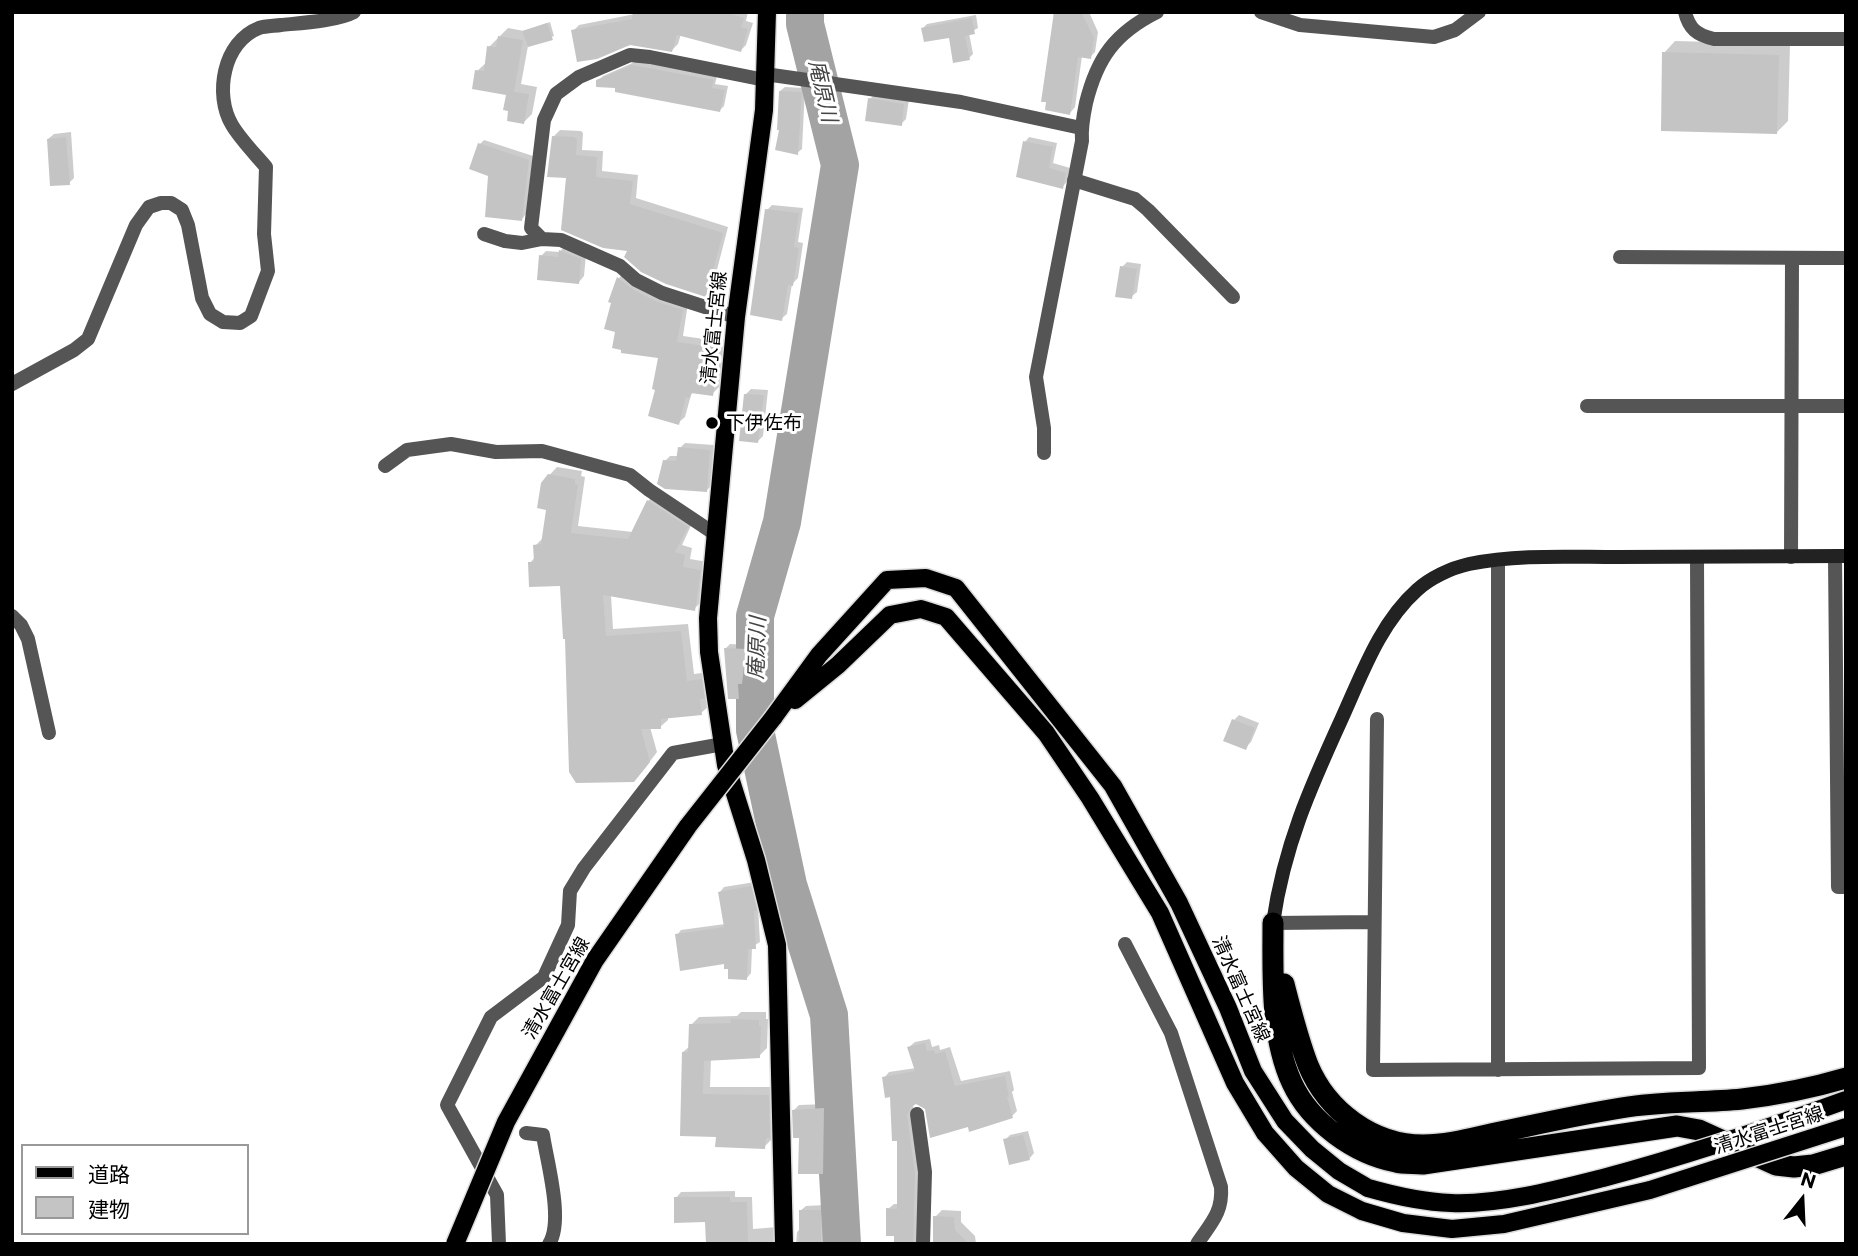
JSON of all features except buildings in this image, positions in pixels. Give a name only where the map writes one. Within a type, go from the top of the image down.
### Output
[{"type":"highway","points":[[1273,923],[1279,964],[1308,1066],[1321,1087],[1349,1120],[1395,1142],[1423,1145],[1454,1142],[1620,1108],[1652,1103],[1741,1099],[1787,1092],[1846,1078]]},
{"type":"highway","points":[[1273,923],[1278,1032],[1293,1084],[1308,1107],[1326,1127],[1346,1142],[1371,1154],[1396,1162],[1423,1164],[1677,1126],[1699,1130],[1776,1165],[1794,1167],[1846,1155]]},
{"type":"main road","name":"清水富士宮線","points":[[767,12],[764,110],[736,317],[708,629],[726,765],[756,860],[777,945],[784,1244]]},
{"type":"main road","name":"清水富士宮線","points":[[456,1244],[506,1122],[595,960],[688,826],[819,655],[887,580],[926,578],[956,587],[1113,786],[1179,903],[1228,1008],[1253,1071],[1285,1121],[1312,1149],[1339,1171],[1368,1188],[1409,1200],[1454,1203],[1502,1199],[1563,1188],[1744,1137],[1846,1100]]},
{"type":"main road","name":"清水富士宮線","points":[[773,718],[838,665],[890,615],[921,609],[946,617],[1046,733],[1090,798],[1160,913],[1235,1083],[1265,1133],[1296,1168],[1328,1194],[1362,1211],[1403,1223],[1452,1229],[1504,1224],[1650,1190],[1846,1127]]},
{"type":"street","points":[[12,384],[74,350],[88,339],[136,225],[149,207],[160,203],[171,203],[182,210],[188,225],[202,298],[210,314],[223,322],[240,323],[251,316],[268,271],[264,234],[266,167],[232,125],[225,109],[222,95],[230,57],[239,43],[259,28],[354,12]]},
{"type":"street","points":[[1044,453],[1044,428],[1036,377],[1093,75],[1110,48],[1132,26],[1157,12]]},
{"type":"street","points":[[1261,12],[1300,25],[1434,37],[1455,30],[1479,12]]},
{"type":"street","points":[[1685,12],[1690,28],[1701,36],[1714,39],[1846,39]]},
{"type":"street","points":[[542,239],[531,228],[533,200],[539,172],[544,120],[556,94],[579,78],[630,55],[765,77],[961,102],[1081,128]]},
{"type":"street","points":[[1074,180],[1135,199],[1149,210],[1233,297]]},
{"type":"street","points":[[484,234],[522,243],[542,239],[561,240],[620,266],[636,280],[662,293],[736,317]]},
{"type":"street","points":[[1620,257],[1846,258]]},
{"type":"street","points":[[1791,556],[1792,257]]},
{"type":"street","points":[[1587,406],[1846,405]]},
{"type":"street","points":[[385,466],[407,450],[452,444],[496,452],[542,451],[630,475],[715,534]]},
{"type":"street","points":[[1373,922],[1273,923],[1283,869],[1306,795],[1384,631],[1418,589],[1439,575],[1466,564],[1497,559],[1840,556],[1838,887],[1846,887]]},
{"type":"street","points":[[1377,719],[1373,1070],[1699,1068],[1697,557]]},
{"type":"street","points":[[1497,559],[1498,1070]]},
{"type":"street","points":[[12,616],[22,625],[28,639],[49,733]]},
{"type":"street","points":[[499,1244],[497,1195],[447,1105],[491,1017],[544,977],[568,925],[570,891],[584,869],[673,753],[723,744]]},
{"type":"street","points":[[1125,944],[1171,1033],[1221,1187],[1222,1200],[1218,1214],[1196,1244]]},
{"type":"street","points":[[917,1114],[925,1172],[923,1244]]},
{"type":"street","points":[[526,1133],[543,1135],[556,1221],[554,1236],[549,1244]]},
{"type":"waterway","name":"庵原川","points":[[805,12],[805,24],[840,165],[782,522],[755,616],[755,730],[788,885],[829,1015],[842,1244]]},
{"type":"place","name":"下伊佐布","points":[[712,423]]}]
